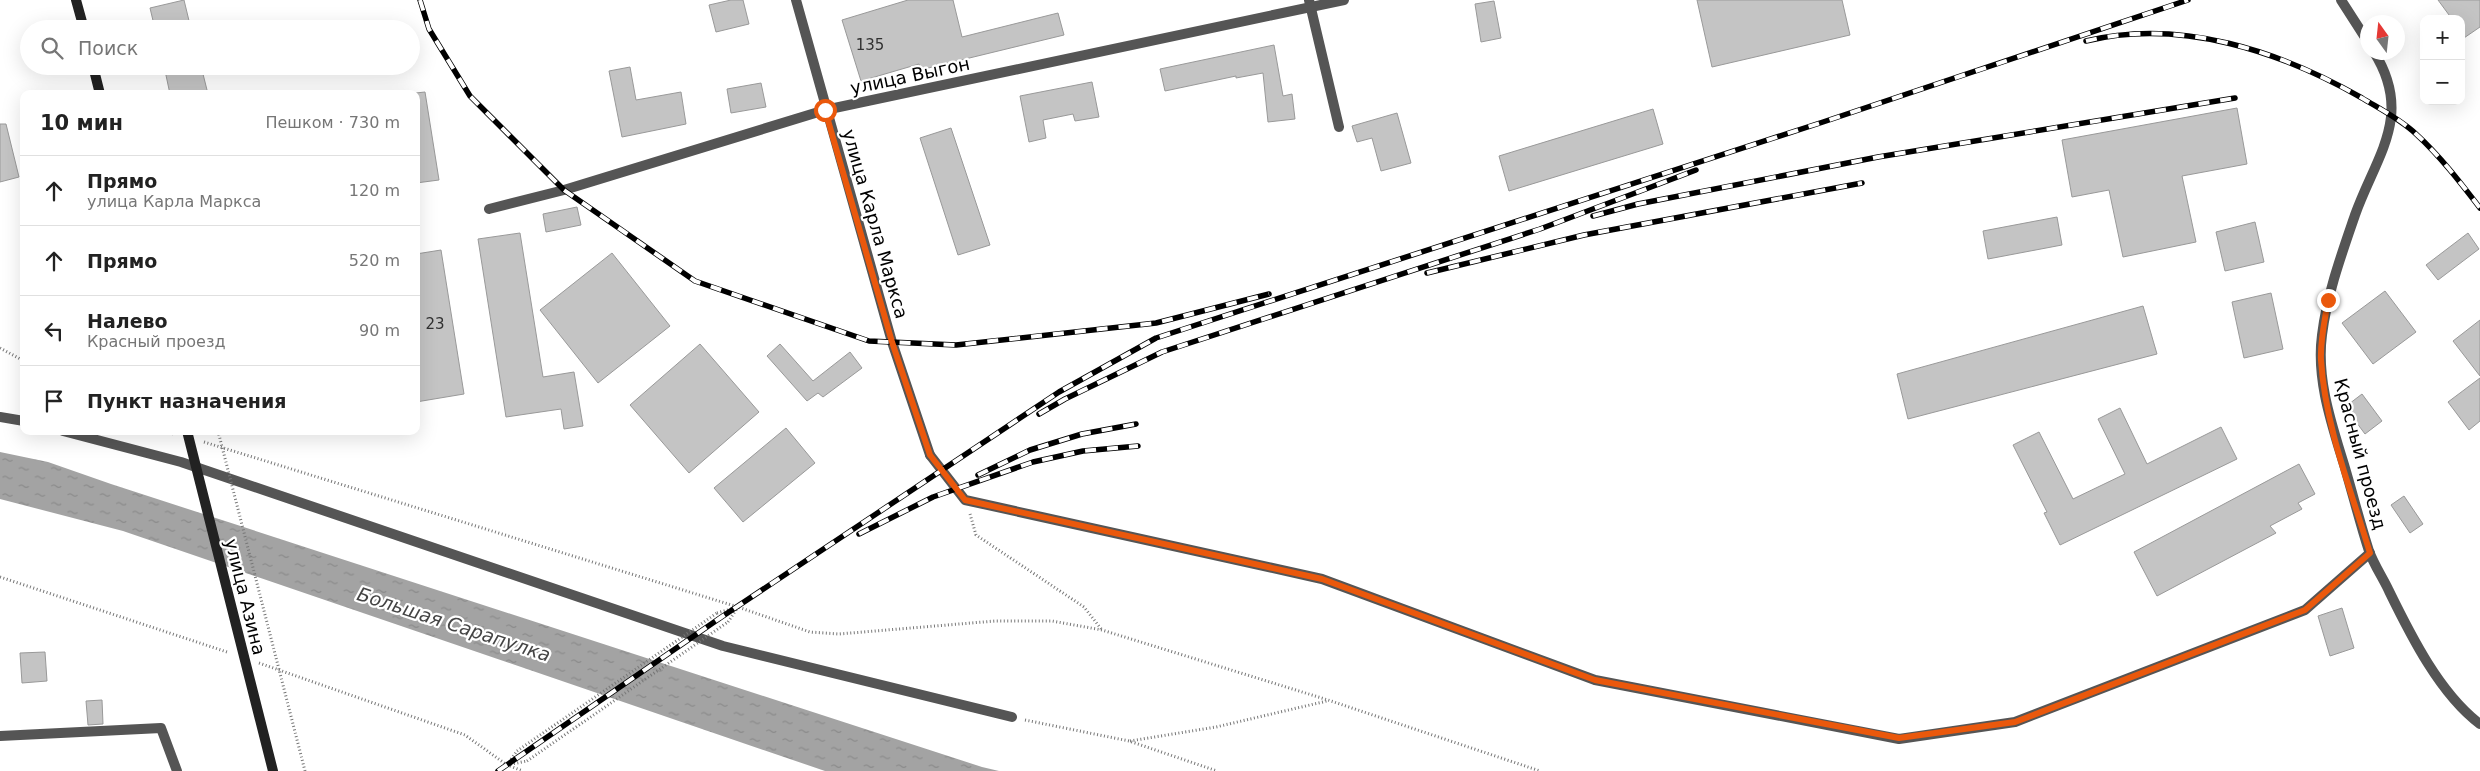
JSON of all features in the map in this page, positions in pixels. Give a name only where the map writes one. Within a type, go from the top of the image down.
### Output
[{"type":"main road","points":[[76,0],[82,20]]},
{"type":"main road","points":[[95,75],[99,90]]},
{"type":"main road","name":"улица Азина","points":[[183,435],[273,771]]},
{"type":"street","name":"улица Карла Маркса","points":[[796,0],[825,110],[892,342],[930,455],[965,500]]},
{"type":"street","name":"улица Выгон","points":[[489,209],[564,190],[825,110],[1310,4],[1344,0]]},
{"type":"street","points":[[2341,0],[2360,30]]},
{"type":"street","points":[[1310,4],[1339,127]]},
{"type":"street","name":"Красный проезд","points":[[2379,60],[2386,71],[2391,88],[2387,138],[2380,162],[2356,213],[2328,300],[2322,336],[2321,359],[2324,394],[2370,553],[2410,634],[2441,682],[2471,718],[2480,724]]},
{"type":"street","points":[[0,416],[20,420]]},
{"type":"street","points":[[78,435],[181,462],[723,646],[1012,717]]},
{"type":"street","points":[[965,500],[1322,579],[1595,680],[1899,738],[2015,722],[2305,610],[2370,553]]},
{"type":"street","points":[[0,736],[161,728],[177,771]]},
{"type":"path","points":[[0,348],[20,359]]},
{"type":"path","points":[[219,435],[305,771]]},
{"type":"path","points":[[197,440],[738,607],[810,632],[839,634],[995,620],[1052,621],[1102,630],[1328,700],[1540,771]]},
{"type":"path","points":[[965,500],[976,535],[1084,607],[1102,630]]},
{"type":"path","points":[[0,577],[233,654]]},
{"type":"path","points":[[507,765],[518,751],[717,613],[738,607]]},
{"type":"path","points":[[507,765],[527,760],[728,622],[738,607]]},
{"type":"path","points":[[251,660],[465,735],[507,765],[523,771]]},
{"type":"path","points":[[1129,741],[1216,727],[1328,700]]},
{"type":"path","points":[[1012,717],[1129,741],[1217,771]]},
{"type":"water","name":"Большая Сарапулка","points":[[0,452],[48,462],[999,771],[825,771],[123,531],[0,499]]},
{"type":"building","points":[[184,0],[189,20],[153,20],[150,8]]},
{"type":"building","points":[[731,0],[743,0],[749,24],[716,32],[709,5]]},
{"type":"building","points":[[908,0],[953,0],[962,37],[1058,13],[1064,35],[920,70],[919,64],[861,81],[842,20]]},
{"type":"building","points":[[1697,0],[1842,0],[1850,35],[1712,67]]},
{"type":"building","points":[[2438,0],[2480,0],[2480,27],[2465,37],[2465,15],[2449,15]]},
{"type":"building","points":[[1494,1],[1501,38],[1481,42],[1475,4]]},
{"type":"building","points":[[1274,45],[1283,96],[1292,94],[1295,119],[1268,122],[1263,73],[1236,78],[1236,76],[1165,91],[1160,69]]},
{"type":"building","points":[[630,67],[636,100],[681,92],[686,124],[622,137],[609,71]]},
{"type":"building","points":[[166,75],[203,75],[207,90],[169,90]]},
{"type":"building","points":[[1092,82],[1099,117],[1075,121],[1073,114],[1043,120],[1046,138],[1029,142],[1020,96]]},
{"type":"building","points":[[761,83],[766,107],[731,113],[727,89]]},
{"type":"building","points":[[425,92],[439,180],[420,182],[420,93]]},
{"type":"building","points":[[2237,108],[2247,164],[2182,176],[2196,242],[2123,257],[2109,190],[2072,197],[2062,140]]},
{"type":"building","points":[[1653,109],[1663,144],[1509,191],[1499,156]]},
{"type":"building","points":[[1397,113],[1411,163],[1381,171],[1372,138],[1357,142],[1352,126]]},
{"type":"building","points":[[0,124],[6,124],[19,177],[0,182]]},
{"type":"building","points":[[951,128],[990,245],[958,255],[920,138]]},
{"type":"building","points":[[577,207],[581,225],[546,232],[543,214]]},
{"type":"building","points":[[2057,217],[2062,245],[1988,259],[1983,231]]},
{"type":"building","points":[[2255,222],[2264,262],[2225,271],[2216,232]]},
{"type":"building","points":[[520,233],[543,377],[574,372],[583,426],[564,429],[561,409],[506,417],[478,239]]},
{"type":"building","points":[[2468,233],[2479,249],[2438,280],[2426,265]]},
{"type":"building","points":[[441,250],[464,394],[420,401],[420,253]]},
{"type":"building","points":[[612,253],[670,326],[598,383],[540,310]]},
{"type":"building","points":[[2385,291],[2416,332],[2373,364],[2342,323]]},
{"type":"building","points":[[2271,293],[2283,349],[2244,358],[2232,302]]},
{"type":"building","points":[[2143,306],[2157,354],[1908,419],[1897,374]]},
{"type":"building","points":[[2480,320],[2480,376],[2453,341]]},
{"type":"building","points":[[700,344],[759,412],[689,473],[630,405]]},
{"type":"building","points":[[780,344],[813,381],[850,352],[862,368],[823,397],[818,393],[807,401],[767,356]]},
{"type":"building","points":[[2480,378],[2480,421],[2469,430],[2448,402]]},
{"type":"building","points":[[2362,394],[2382,421],[2365,434],[2345,407]]},
{"type":"building","points":[[2120,408],[2147,464],[2221,427],[2237,459],[2060,545],[2044,513],[2047,512],[2013,445],[2039,432],[2073,499],[2125,474],[2098,419]]},
{"type":"building","points":[[786,428],[815,463],[743,522],[714,488]]},
{"type":"building","points":[[2299,464],[2315,494],[2298,503],[2302,509],[2270,526],[2276,533],[2157,596],[2134,552]]},
{"type":"building","points":[[2404,496],[2423,524],[2410,533],[2391,505]]},
{"type":"building","points":[[2342,608],[2354,648],[2330,656],[2318,616]]},
{"type":"building","points":[[45,652],[47,681],[22,683],[20,653]]},
{"type":"building","points":[[102,700],[103,724],[88,725],[86,701]]},
{"type":"railway","points":[[420,0],[429,29],[470,96],[564,190],[695,281],[869,341],[956,345],[1156,323],[1269,294]]},
{"type":"railway","points":[[498,771],[720,618],[1059,392],[1156,338],[1823,122],[2188,0]]},
{"type":"railway","points":[[2086,41],[2121,35],[2157,34],[2193,37],[2228,43],[2298,66],[2362,98],[2410,129],[2442,160],[2480,208]]},
{"type":"railway","points":[[1593,216],[1638,204],[1878,157],[2235,98]]},
{"type":"railway","points":[[1039,414],[1065,399],[1162,352],[1540,229],[1696,170]]},
{"type":"railway","points":[[1427,273],[1584,235],[1862,183]]},
{"type":"railway","points":[[978,475],[1030,450],[1082,434],[1136,424]]},
{"type":"railway","points":[[859,534],[933,497],[1033,462],[1083,451],[1138,446]]},
{"type":"route","points":[[825,110],[892,342],[930,455],[965,500],[1322,579],[1595,680],[1899,738],[2015,722],[2305,610],[2370,553],[2324,394],[2321,359],[2322,336],[2328,300]]}]
